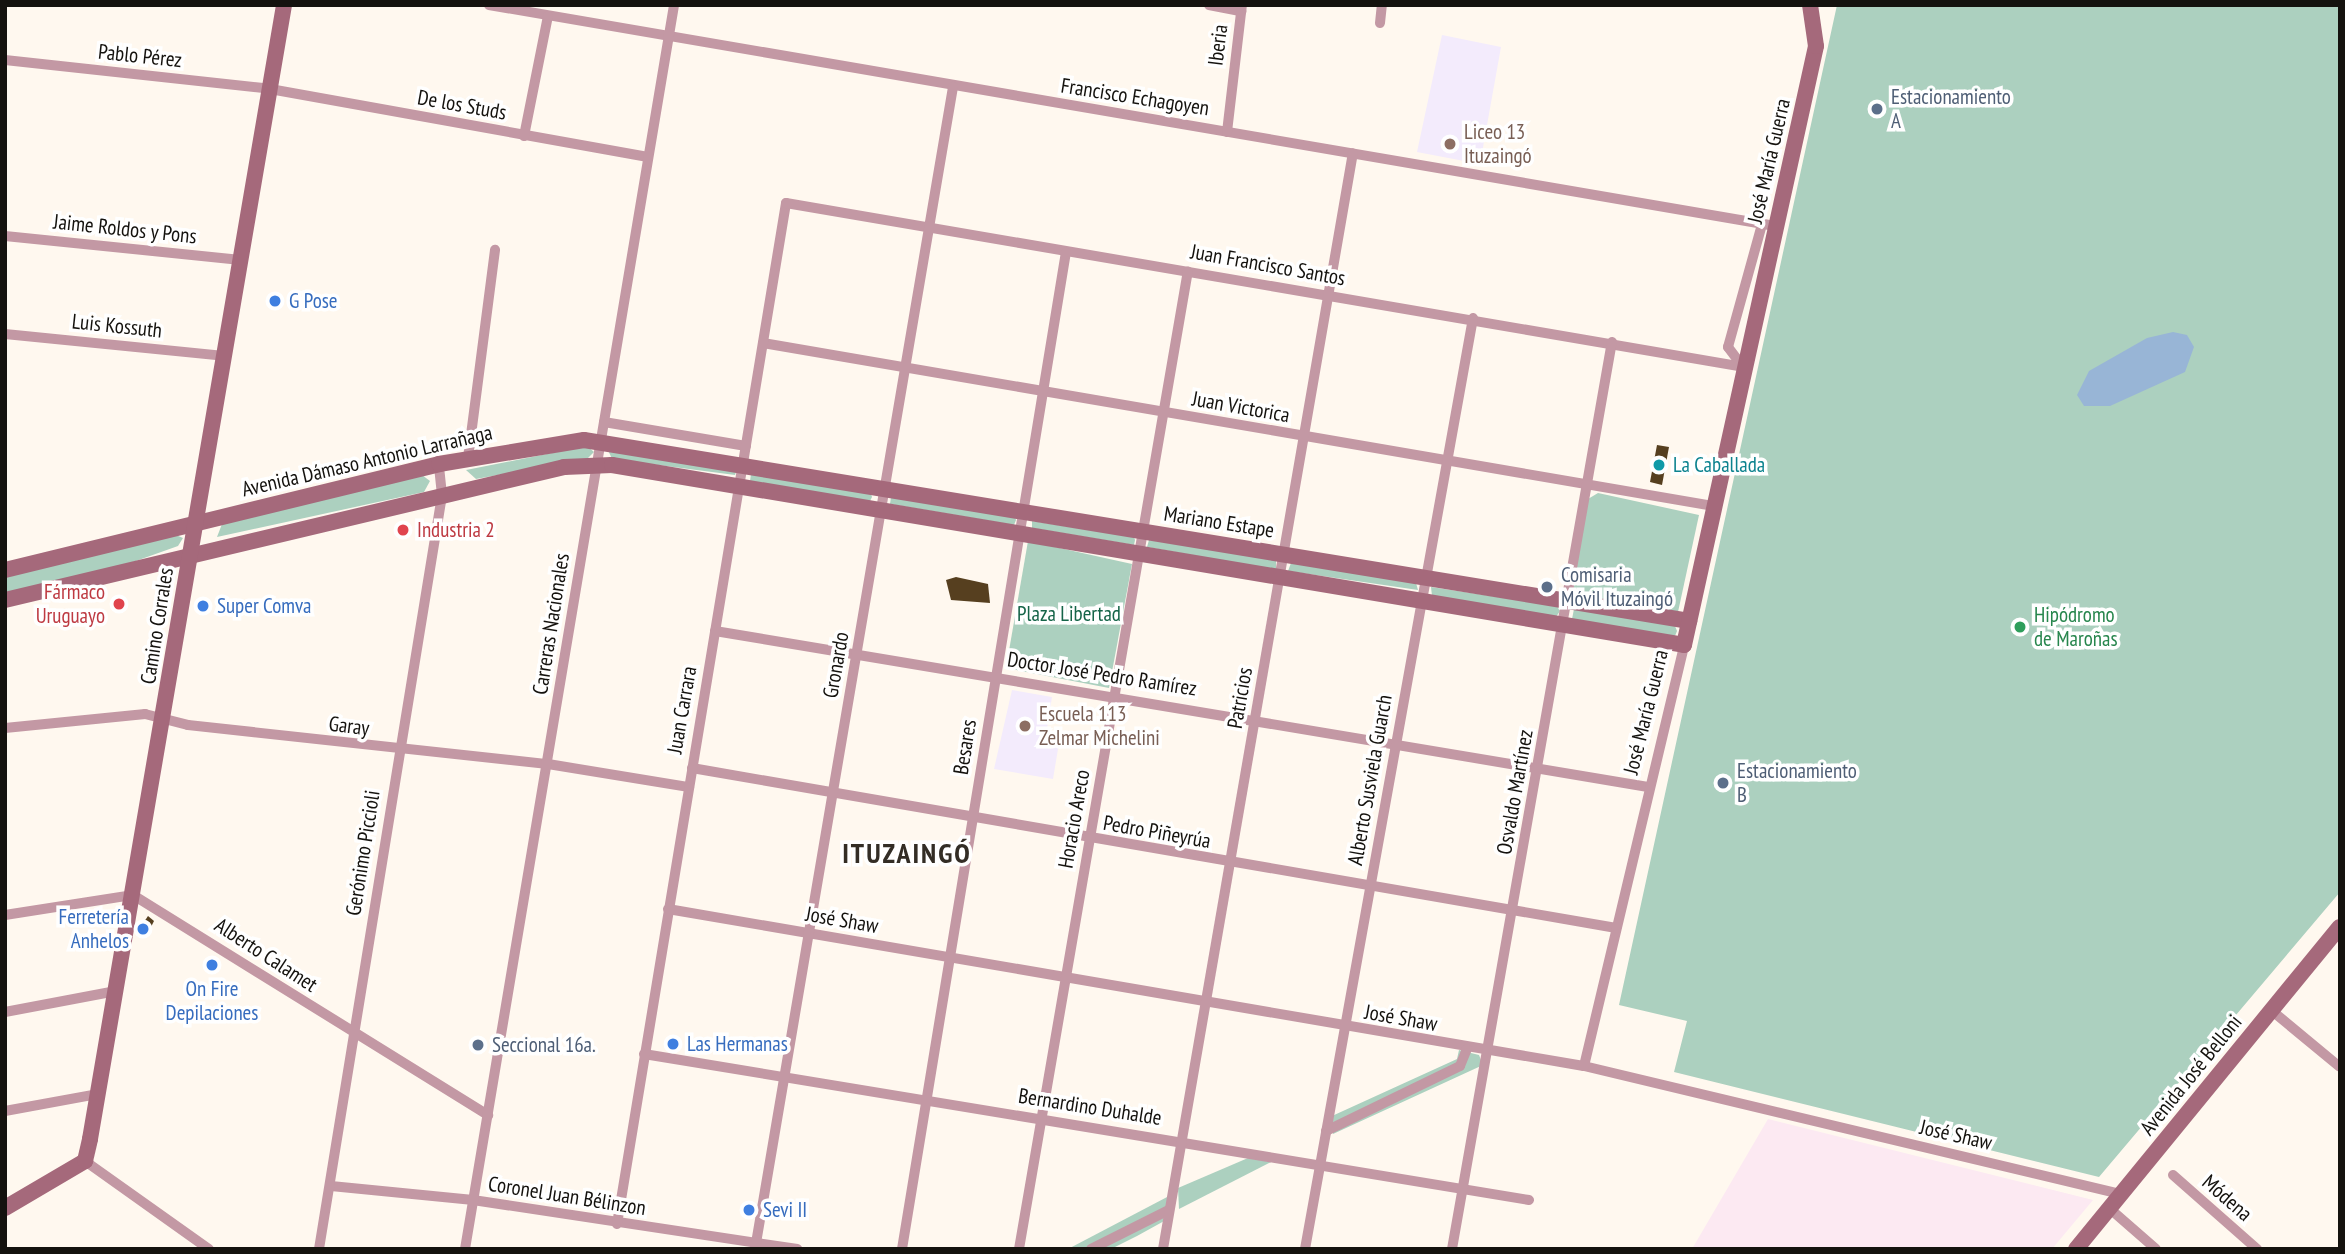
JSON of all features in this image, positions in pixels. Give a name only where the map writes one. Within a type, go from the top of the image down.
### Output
[{"type":"street","name":"Camino Corrales","points":[[85,1161],[133,895],[284,5]]},
{"type":"street","name":"Francisco Echagoyen","points":[[489,5],[953,87],[1769,225]]},
{"type":"street","name":"Carreras Nacionales","points":[[465,1249],[674,5]]},
{"type":"street","points":[[1209,5],[1241,8]]},
{"type":"street","points":[[1380,23],[1382,5]]},
{"type":"street","name":"José María Guerra","points":[[1584,1066],[1648,787],[1684,645],[1743,367],[1769,225],[1816,46],[1810,5]]},
{"type":"street","name":"Iberia","points":[[1227,132],[1241,8]]},
{"type":"street","points":[[524,136],[548,16]]},
{"type":"street","name":"Pablo Pérez","points":[[5,60],[270,89]]},
{"type":"street","name":"Gronardo","points":[[756,1246],[953,87]]},
{"type":"street","name":"De los Studs","points":[[270,89],[648,157]]},
{"type":"street","name":"Patricios","points":[[1163,1249],[1353,153]]},
{"type":"street","name":"Juan Francisco Santos","points":[[786,203],[1328,296],[1473,318],[1743,367]]},
{"type":"street","name":"Juan Carrara","points":[[617,1224],[786,203]]},
{"type":"street","name":"Jaime Roldos y Pons","points":[[5,236],[241,260]]},
{"type":"street","points":[[468,458],[495,250]]},
{"type":"street","name":"Besares","points":[[902,1249],[1066,252]]},
{"type":"street","name":"Horacio Areco","points":[[1019,1249],[1188,271]]},
{"type":"street","name":"Alberto Susviela Guarch","points":[[1305,1249],[1473,318]]},
{"type":"street","name":"Luis Kossuth","points":[[5,334],[224,356]]},
{"type":"street","name":"Osvaldo Martínez","points":[[1452,1249],[1540,765],[1612,342]]},
{"type":"street","name":"Juan Victorica","points":[[763,343],[1714,506]]},
{"type":"street","points":[[604,422],[746,446]]},
{"type":"street","name":"Avenida Dámaso Antonio Larrañaga","points":[[5,570],[439,464],[543,443],[601,442],[742,464]]},
{"type":"street","name":"Gerónimo Piccioli","points":[[319,1249],[331,1186],[352,1033],[442,495],[439,464]]},
{"type":"street","name":"Mariano Estape","points":[[742,464],[1689,621]]},
{"type":"street","points":[[5,600],[442,495],[597,465],[1684,645]]},
{"type":"street","name":"Doctor José Pedro Ramírez","points":[[715,631],[1540,765],[1648,787]]},
{"type":"street","name":"Garay","points":[[5,728],[145,714],[163,719],[399,752],[548,764],[689,787]]},
{"type":"street","name":"Pedro Piñeyrúa","points":[[692,768],[1370,890],[1616,928]]},
{"type":"street","points":[[5,915],[133,895]]},
{"type":"street","name":"Alberto Calamet","points":[[133,895],[488,1115]]},
{"type":"street","name":"José Shaw","points":[[668,909],[1467,1049],[1584,1066],[2120,1194]]},
{"type":"street","name":"Avenida José Belloni","points":[[2076,1249],[2340,927]]},
{"type":"street","points":[[5,1012],[116,991]]},
{"type":"street","points":[[2271,1010],[2340,1067]]},
{"type":"street","points":[[1326,1131],[1460,1066],[1467,1049]]},
{"type":"street","name":"Bernardino Duhalde","points":[[644,1054],[1529,1200]]},
{"type":"street","points":[[5,1111],[98,1094]]},
{"type":"street","points":[[5,1209],[85,1161],[209,1249]]},
{"type":"street","name":"Módena","points":[[2173,1175],[2257,1249]]},
{"type":"street","name":"Coronel Juan Bélinzon","points":[[331,1186],[473,1200],[756,1246],[797,1249]]},
{"type":"street","points":[[2109,1208],[2156,1249]]},
{"type":"street","points":[[1090,1249],[1169,1210]]},
{"type":"shaded area","points":[[1442,35],[1501,47],[1480,164],[1417,152]]},
{"type":"shaded area","name":"Escuela 113 Zelmar Michelini","points":[[1012,690],[1052,697],[1046,735],[1060,737],[1053,779],[994,769]]},
{"type":"shaded area","points":[[1768,1119],[2093,1200],[2052,1249],[1692,1249]]},
{"type":"green space","name":"Hipódromo de Maroñas","points":[[1837,5],[2340,5],[2340,892],[2099,1177],[1674,1072],[1687,1021],[1619,1005]]},
{"type":"green space","points":[[587,446],[594,452],[587,459],[476,479],[466,470]]},
{"type":"green space","points":[[608,450],[736,472],[735,475],[612,459]]},
{"type":"green space","points":[[751,474],[871,494],[872,497],[870,501],[750,481]]},
{"type":"green space","points":[[422,475],[430,481],[424,492],[217,537],[222,524]]},
{"type":"green space","points":[[1598,493],[1699,515],[1678,612],[1572,595],[1588,499]]},
{"type":"green space","points":[[891,497],[1015,517],[1016,520],[1014,525],[890,504]]},
{"type":"green space","points":[[1032,521],[1134,537],[1134,545],[1032,528]]},
{"type":"green space","points":[[176,535],[183,538],[178,546],[133,562],[5,594],[5,577]]},
{"type":"green space","points":[[1149,540],[1276,560],[1276,570],[1147,547]]},
{"type":"green space","name":"Plaza Libertad","points":[[1028,541],[1132,564],[1109,688],[1006,668]]},
{"type":"green space","points":[[1291,563],[1416,583],[1418,590],[1288,571]]},
{"type":"green space","points":[[1431,587],[1557,606],[1560,611],[1556,617],[1432,596]]},
{"type":"green space","points":[[1574,609],[1675,626],[1677,631],[1675,636],[1572,619]]},
{"type":"green space","points":[[1459,1050],[1479,1055],[1483,1065],[1333,1134],[1332,1116],[1457,1059]]},
{"type":"green space","points":[[1248,1158],[1271,1162],[1179,1209],[1178,1188]]},
{"type":"green space","points":[[1169,1196],[1166,1220],[1137,1236],[1111,1249],[1068,1249]]},
{"type":"water","points":[[2173,332],[2187,335],[2194,347],[2185,372],[2110,406],[2084,406],[2077,395],[2089,371],[2147,338]]},
{"type":"building","name":"La Caballada","points":[[1657,445],[1669,447],[1662,485],[1650,482]]},
{"type":"building","points":[[956,577],[988,584],[990,603],[951,600],[946,580]]},
{"type":"building","name":"Ferretería Anhelos","points":[[148,916],[154,921],[146,937],[136,934]]},
{"type":"place","name":"Estacionamiento A","points":[[1877,109]]},
{"type":"place","name":"Liceo 13 Ituzaingó","points":[[1450,144]]},
{"type":"place","name":"G Pose","points":[[275,301]]},
{"type":"place","name":"La Caballada","points":[[1659,465]]},
{"type":"place","name":"Industria 2","points":[[403,530]]},
{"type":"place","name":"Comisaria Móvil Ituzaingó","points":[[1547,587]]},
{"type":"place","name":"Fármaco Uruguayo","points":[[119,604]]},
{"type":"place","name":"Super Comva","points":[[203,606]]},
{"type":"place","name":"Hipódromo de Maroñas","points":[[2020,627]]},
{"type":"place","name":"Escuela 113 Zelmar Michelini","points":[[1025,726]]},
{"type":"place","name":"Estacionamiento B","points":[[1723,783]]},
{"type":"place","name":"Ferretería Anhelos","points":[[143,929]]},
{"type":"place","name":"On Fire Depilaciones","points":[[212,965]]},
{"type":"place","name":"Las Hermanas","points":[[673,1044]]},
{"type":"place","name":"Seccional 16a.","points":[[478,1045]]},
{"type":"place","name":"Sevi II","points":[[749,1210]]},
{"type":"district","name":"ITUZAINGÓ","points":[[907,853]]}]
